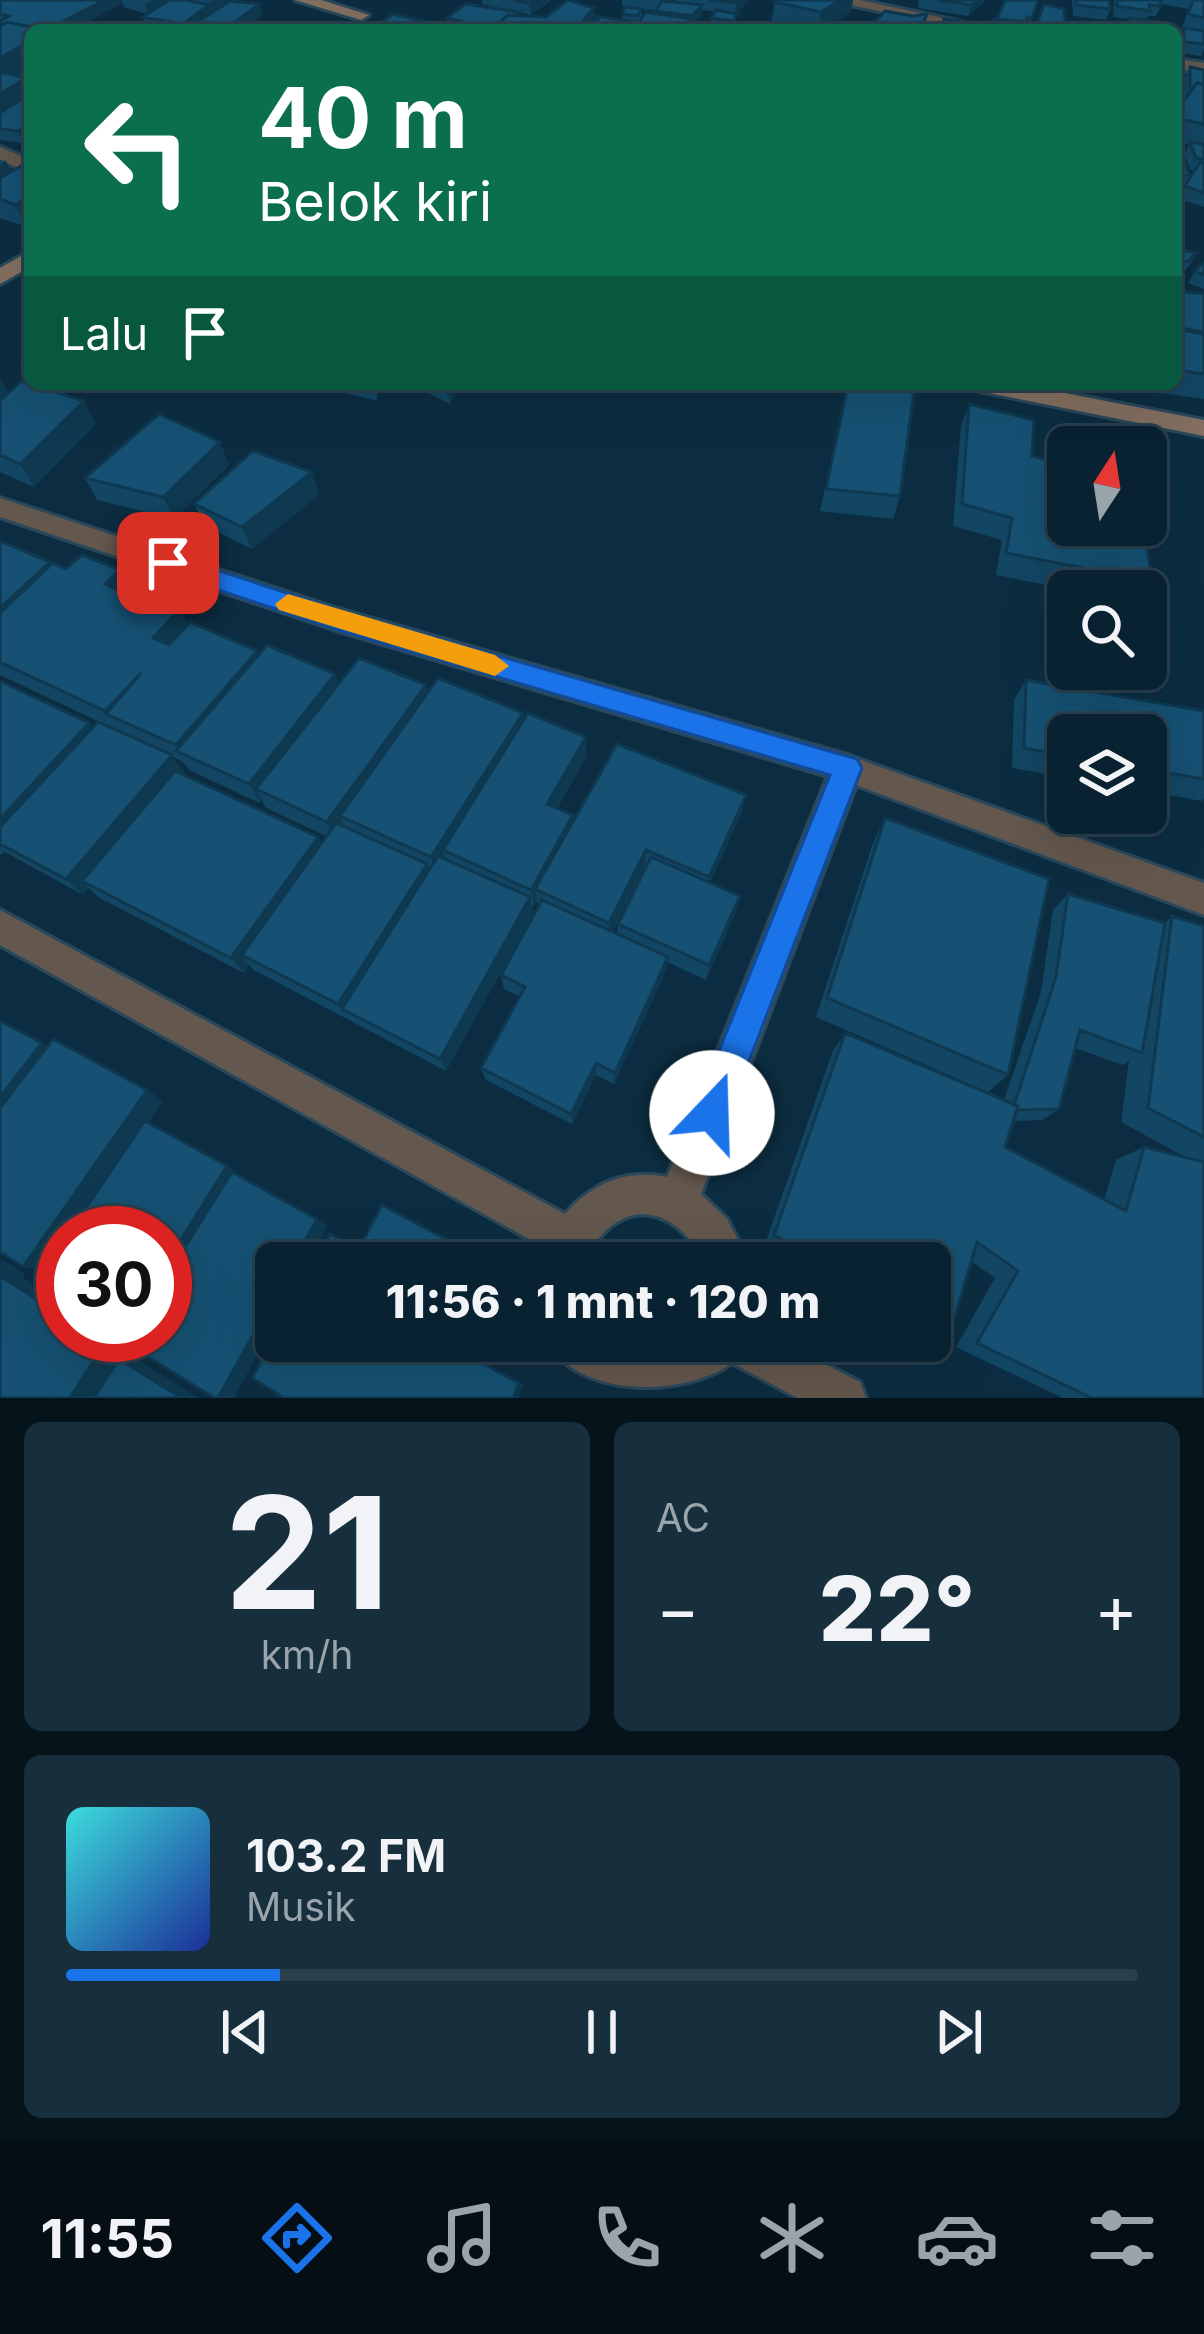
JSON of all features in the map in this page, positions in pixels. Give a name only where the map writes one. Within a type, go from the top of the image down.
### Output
[{"type":"street","points":[[303,0],[361,14]]},
{"type":"street","points":[[348,24],[380,0]]},
{"type":"street","points":[[836,0],[959,24]]},
{"type":"street","points":[[1045,390],[1204,428]]},
{"type":"street","points":[[0,507],[335,620],[847,768],[1204,899]]},
{"type":"street","points":[[678,1199],[847,768]]},
{"type":"street","points":[[0,927],[550,1242]]},
{"type":"street","points":[[572,1242],[589,1214],[620,1195],[649,1191],[678,1199],[703,1219],[717,1242]]},
{"type":"street","points":[[583,1362],[609,1392],[644,1395],[676,1390],[711,1362]]},
{"type":"street","points":[[775,1362],[844,1398]]},
{"type":"building","points":[[0,0],[104,0],[58,24],[7,22],[0,26],[9,16],[0,14]]},
{"type":"building","points":[[169,0],[209,5],[183,24],[143,17]]},
{"type":"building","points":[[568,0],[594,8],[580,24],[500,22],[508,15],[546,17]]},
{"type":"building","points":[[775,0],[840,0],[821,12]]},
{"type":"building","points":[[938,0],[978,0],[971,5]]},
{"type":"building","points":[[1005,0],[1038,0],[1029,22],[997,19]]},
{"type":"building","points":[[1076,0],[1109,0],[1110,9],[1076,5]]},
{"type":"building","points":[[1117,0],[1159,0],[1161,6],[1149,5],[1150,11],[1117,6]]},
{"type":"building","points":[[1193,0],[1204,0],[1204,18],[1188,14]]},
{"type":"building","points":[[230,1],[259,4],[232,24],[199,21]]},
{"type":"building","points":[[662,1],[702,5],[692,16],[656,11]]},
{"type":"building","points":[[465,4],[519,12],[500,24],[447,18]]},
{"type":"building","points":[[1044,4],[1064,9],[1066,24],[1037,23]]},
{"type":"building","points":[[625,7],[642,9],[637,16],[622,14]]},
{"type":"building","points":[[716,10],[738,14],[733,21],[711,18]]},
{"type":"building","points":[[885,11],[927,14],[923,24],[873,24]]},
{"type":"building","points":[[645,12],[692,19],[685,24],[639,24]]},
{"type":"building","points":[[393,14],[428,22],[426,24],[380,23]]},
{"type":"building","points":[[596,16],[635,22],[597,24]]},
{"type":"building","points":[[1130,18],[1172,24],[1129,24]]},
{"type":"building","points":[[944,19],[991,24],[943,24]]},
{"type":"building","points":[[993,19],[1041,23],[1041,24],[993,24]]},
{"type":"building","points":[[7,22],[24,26],[24,44],[0,58],[0,26]]},
{"type":"building","points":[[1183,28],[1204,31],[1204,44],[1185,42]]},
{"type":"building","points":[[1190,67],[1204,70],[1204,84],[1197,83],[1192,89],[1190,88]]},
{"type":"building","points":[[0,72],[24,78],[24,79],[0,94]]},
{"type":"building","points":[[1197,83],[1204,84],[1204,124],[1182,119],[1182,103]]},
{"type":"building","points":[[24,99],[24,127],[0,129],[0,113]]},
{"type":"building","points":[[1190,142],[1204,144],[1204,159],[1196,158]]},
{"type":"building","points":[[1200,162],[1204,163],[1204,193],[1185,186]]},
{"type":"building","points":[[24,164],[24,199],[15,205],[0,199],[0,178]]},
{"type":"building","points":[[1182,250],[1196,253],[1188,262],[1182,261]]},
{"type":"building","points":[[1182,292],[1204,294],[1204,332],[1182,328]]},
{"type":"building","points":[[1182,330],[1204,334],[1204,374],[1182,371]]},
{"type":"building","points":[[21,381],[24,390],[49,390],[84,401],[20,464],[0,455],[0,401]]},
{"type":"building","points":[[847,390],[914,390],[900,496],[826,489]]},
{"type":"building","points":[[969,404],[1034,420],[1032,456],[1047,460],[1047,546],[1147,546],[1150,570],[1095,570],[1006,553],[1012,518],[962,504]]},
{"type":"building","points":[[159,414],[220,442],[163,497],[85,478]]},
{"type":"building","points":[[253,451],[312,472],[242,527],[194,504]]},
{"type":"building","points":[[0,541],[50,562],[0,608]]},
{"type":"building","points":[[82,555],[120,570],[105,584],[117,590],[122,586],[179,610],[153,638],[169,645],[190,622],[257,651],[176,745],[106,714],[141,673],[105,711],[0,662],[0,613],[53,563],[66,569]]},
{"type":"building","points":[[267,645],[335,674],[249,784],[176,751]]},
{"type":"building","points":[[359,658],[426,685],[327,822],[256,789]]},
{"type":"building","points":[[438,678],[523,713],[431,857],[340,816]]},
{"type":"building","points":[[1026,680],[1047,684],[1047,690],[1083,690],[1204,711],[1204,779],[1167,773],[1167,714],[1047,714],[1047,752],[1024,748]]},
{"type":"building","points":[[0,681],[89,723],[0,819]]},
{"type":"building","points":[[528,713],[586,737],[547,804],[573,815],[531,890],[443,850]]},
{"type":"building","points":[[98,722],[172,755],[66,879],[0,844],[0,827]]},
{"type":"building","points":[[617,744],[746,795],[709,877],[646,850],[609,923],[535,889]]},
{"type":"building","points":[[175,771],[318,837],[231,958],[82,881]]},
{"type":"building","points":[[885,818],[1049,879],[1008,1075],[827,998]]},
{"type":"building","points":[[336,823],[427,864],[338,1004],[242,955]]},
{"type":"building","points":[[438,856],[530,897],[440,1059],[342,1009]]},
{"type":"building","points":[[651,857],[740,896],[709,965],[618,924]]},
{"type":"building","points":[[1068,894],[1165,923],[1142,1053],[1080,1030],[1059,1109],[1017,1110],[1014,1105],[1056,977]]},
{"type":"building","points":[[542,900],[668,957],[615,1073],[596,1063],[571,1114],[481,1068],[525,987],[501,975]]},
{"type":"building","points":[[1172,916],[1204,926],[1204,1137],[1148,1108]]},
{"type":"building","points":[[0,1021],[42,1043],[0,1097]]},
{"type":"building","points":[[845,1033],[1018,1106],[1005,1147],[1126,1211],[1144,1147],[1204,1162],[1204,1398],[1092,1398],[977,1343],[1018,1271],[977,1242],[952,1327],[951,1242],[788,1242],[774,1235]]},
{"type":"building","points":[[53,1039],[147,1090],[66,1206],[36,1206],[36,1248],[23,1267],[0,1252],[0,1108]]},
{"type":"building","points":[[145,1121],[227,1166],[192,1222],[192,1206],[87,1206]]},
{"type":"building","points":[[232,1172],[317,1219],[304,1242],[255,1242],[255,1332],[218,1398],[156,1362],[192,1362],[192,1236]]},
{"type":"building","points":[[382,1205],[452,1242],[362,1242]]},
{"type":"building","points":[[0,1276],[36,1299],[36,1362],[92,1362],[70,1398],[0,1398]]},
{"type":"building","points":[[117,1362],[180,1397],[180,1398],[94,1398]]},
{"type":"building","points":[[261,1362],[485,1362],[519,1383],[513,1398],[284,1398],[252,1378]]},
{"type":"slow traffic","points":[[288,604],[495,666]]},
{"type":"route","points":[[168,563],[335,620],[847,768],[712,1113]]}]
